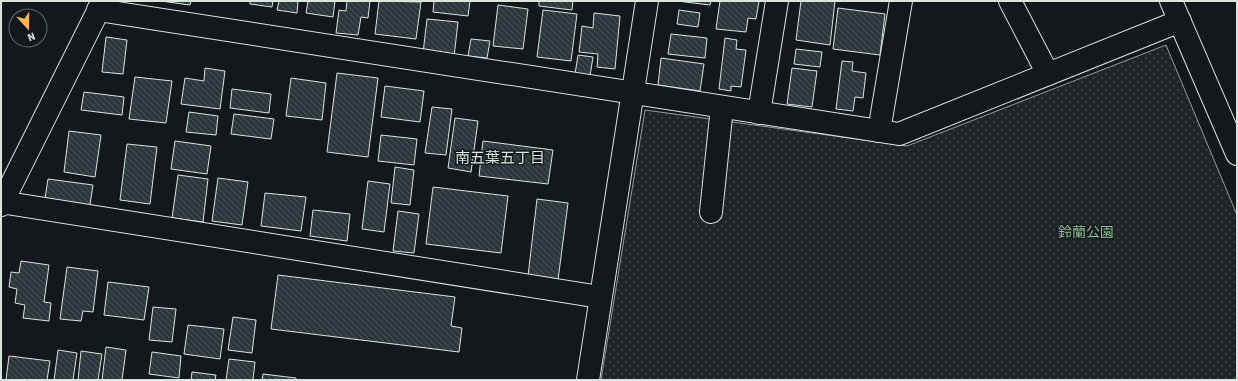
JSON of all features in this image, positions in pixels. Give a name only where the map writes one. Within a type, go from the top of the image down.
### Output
[{"type":"street","points":[[588,380],[647,1]]},
{"type":"street","points":[[760,113],[777,1]]},
{"type":"street","points":[[879,131],[901,1]]},
{"type":"street","points":[[1010,1],[1048,74]]},
{"type":"street","points":[[1171,1],[1237,154]]},
{"type":"street","points":[[600,297],[1,203],[101,5],[632,93],[899,134],[1180,21]]},
{"type":"street","points":[[711,212],[722,107]]},
{"type":"green space","name":"鈴蘭公園","points":[[1166,45],[1237,215],[1237,380],[601,380],[645,110],[907,146]]},
{"type":"building","points":[[161,1],[191,1],[190,5]]},
{"type":"building","points":[[250,1],[273,1],[272,7],[250,4]]},
{"type":"building","points":[[279,1],[298,1],[297,13],[277,10]]},
{"type":"building","points":[[308,1],[335,1],[333,17],[306,13]]},
{"type":"building","points":[[347,1],[370,1],[368,18],[361,17],[358,35],[336,33],[339,10],[346,11]]},
{"type":"building","points":[[379,1],[421,2],[416,39],[375,34]]},
{"type":"building","points":[[434,1],[470,1],[468,16],[433,12]]},
{"type":"building","points":[[539,1],[573,1],[572,10],[539,6]]},
{"type":"building","points":[[677,1],[711,1],[710,5]]},
{"type":"building","points":[[720,1],[759,1],[756,19],[748,18],[746,32],[716,29]]},
{"type":"building","points":[[801,1],[835,1],[830,45],[796,40]]},
{"type":"building","points":[[498,5],[528,9],[523,49],[493,46]]},
{"type":"building","points":[[838,8],[885,14],[880,55],[833,49]]},
{"type":"building","points":[[543,10],[577,14],[571,61],[537,57]]},
{"type":"building","points":[[679,10],[700,13],[698,27],[677,24]]},
{"type":"building","points":[[594,13],[620,16],[615,69],[597,67],[598,54],[579,52],[582,26],[593,28]]},
{"type":"building","points":[[427,19],[458,22],[454,57],[423,53]]},
{"type":"building","points":[[671,34],[707,38],[705,58],[668,54]]},
{"type":"building","points":[[106,37],[127,40],[123,74],[102,72]]},
{"type":"building","points":[[725,38],[737,40],[736,49],[746,50],[741,87],[731,86],[731,91],[719,89]]},
{"type":"building","points":[[471,39],[490,41],[487,58],[468,56]]},
{"type":"building","points":[[796,49],[822,52],[820,67],[794,64]]},
{"type":"building","points":[[578,55],[593,57],[590,76],[575,74]]},
{"type":"building","points":[[661,58],[704,64],[700,91],[658,85]]},
{"type":"building","points":[[842,61],[853,62],[852,71],[866,73],[863,98],[855,97],[853,111],[836,109]]},
{"type":"building","points":[[205,68],[225,71],[220,109],[181,104],[185,78],[204,81]]},
{"type":"building","points":[[792,68],[817,71],[812,107],[787,104]]},
{"type":"building","points":[[337,73],[378,78],[368,157],[327,152]]},
{"type":"building","points":[[135,77],[172,81],[166,123],[129,119]]},
{"type":"building","points":[[291,78],[326,83],[322,120],[286,116]]},
{"type":"building","points":[[385,86],[424,91],[420,122],[381,117]]},
{"type":"building","points":[[232,89],[271,94],[269,113],[230,108]]},
{"type":"building","points":[[84,92],[124,97],[122,115],[81,110]]},
{"type":"building","points":[[432,107],[452,109],[446,155],[425,153]]},
{"type":"building","points":[[189,112],[218,116],[216,135],[186,132]]},
{"type":"building","points":[[234,114],[274,119],[271,139],[231,134]]},
{"type":"building","points":[[455,118],[478,121],[471,172],[448,168]]},
{"type":"building","points":[[69,131],[101,135],[95,177],[64,172]]},
{"type":"building","points":[[381,135],[417,139],[414,165],[378,161]]},
{"type":"building","points":[[175,141],[211,146],[207,174],[171,169]]},
{"type":"building","points":[[483,141],[553,150],[548,184],[479,176]]},
{"type":"building","points":[[127,144],[157,147],[150,204],[120,200]]},
{"type":"building","points":[[395,167],[414,170],[410,205],[391,203]]},
{"type":"building","points":[[178,175],[208,179],[203,222],[172,218]]},
{"type":"building","points":[[218,178],[248,182],[242,225],[212,221]]},
{"type":"building","points":[[48,179],[93,185],[89,211],[44,205]]},
{"type":"building","points":[[368,181],[390,184],[384,232],[362,229]]},
{"type":"building","points":[[433,187],[508,196],[501,253],[426,244]]},
{"type":"building","points":[[265,193],[306,197],[301,231],[261,226]]},
{"type":"building","points":[[537,199],[568,203],[558,280],[528,276]]},
{"type":"building","points":[[313,210],[350,214],[347,241],[310,236]]},
{"type":"building","points":[[398,211],[419,214],[414,253],[393,251]]},
{"type":"building","points":[[21,261],[49,265],[44,302],[51,303],[49,321],[23,318],[25,305],[15,303],[17,289],[9,287],[11,272],[19,273]]},
{"type":"building","points":[[67,267],[98,271],[93,312],[83,311],[81,321],[60,319]]},
{"type":"building","points":[[278,275],[455,297],[451,326],[462,328],[459,352],[271,329]]},
{"type":"building","points":[[108,282],[149,287],[144,320],[104,315]]},
{"type":"building","points":[[153,307],[176,309],[172,342],[149,340]]},
{"type":"building","points":[[233,317],[256,320],[252,353],[228,350]]},
{"type":"building","points":[[188,325],[224,329],[220,359],[184,354]]},
{"type":"building","points":[[106,347],[126,350],[122,380],[102,380]]},
{"type":"building","points":[[58,350],[77,353],[73,380],[54,380]]},
{"type":"building","points":[[81,351],[102,354],[98,380],[78,380]]},
{"type":"building","points":[[152,352],[181,356],[179,378],[149,374]]},
{"type":"building","points":[[9,356],[50,361],[47,380],[6,380]]},
{"type":"building","points":[[229,359],[255,362],[253,380],[226,380]]},
{"type":"building","points":[[192,372],[216,375],[215,380],[191,380]]},
{"type":"building","points":[[263,374],[296,378],[296,380],[262,380]]},
{"type":"district","name":"南五葉五丁目","points":[[500,158]]}]
